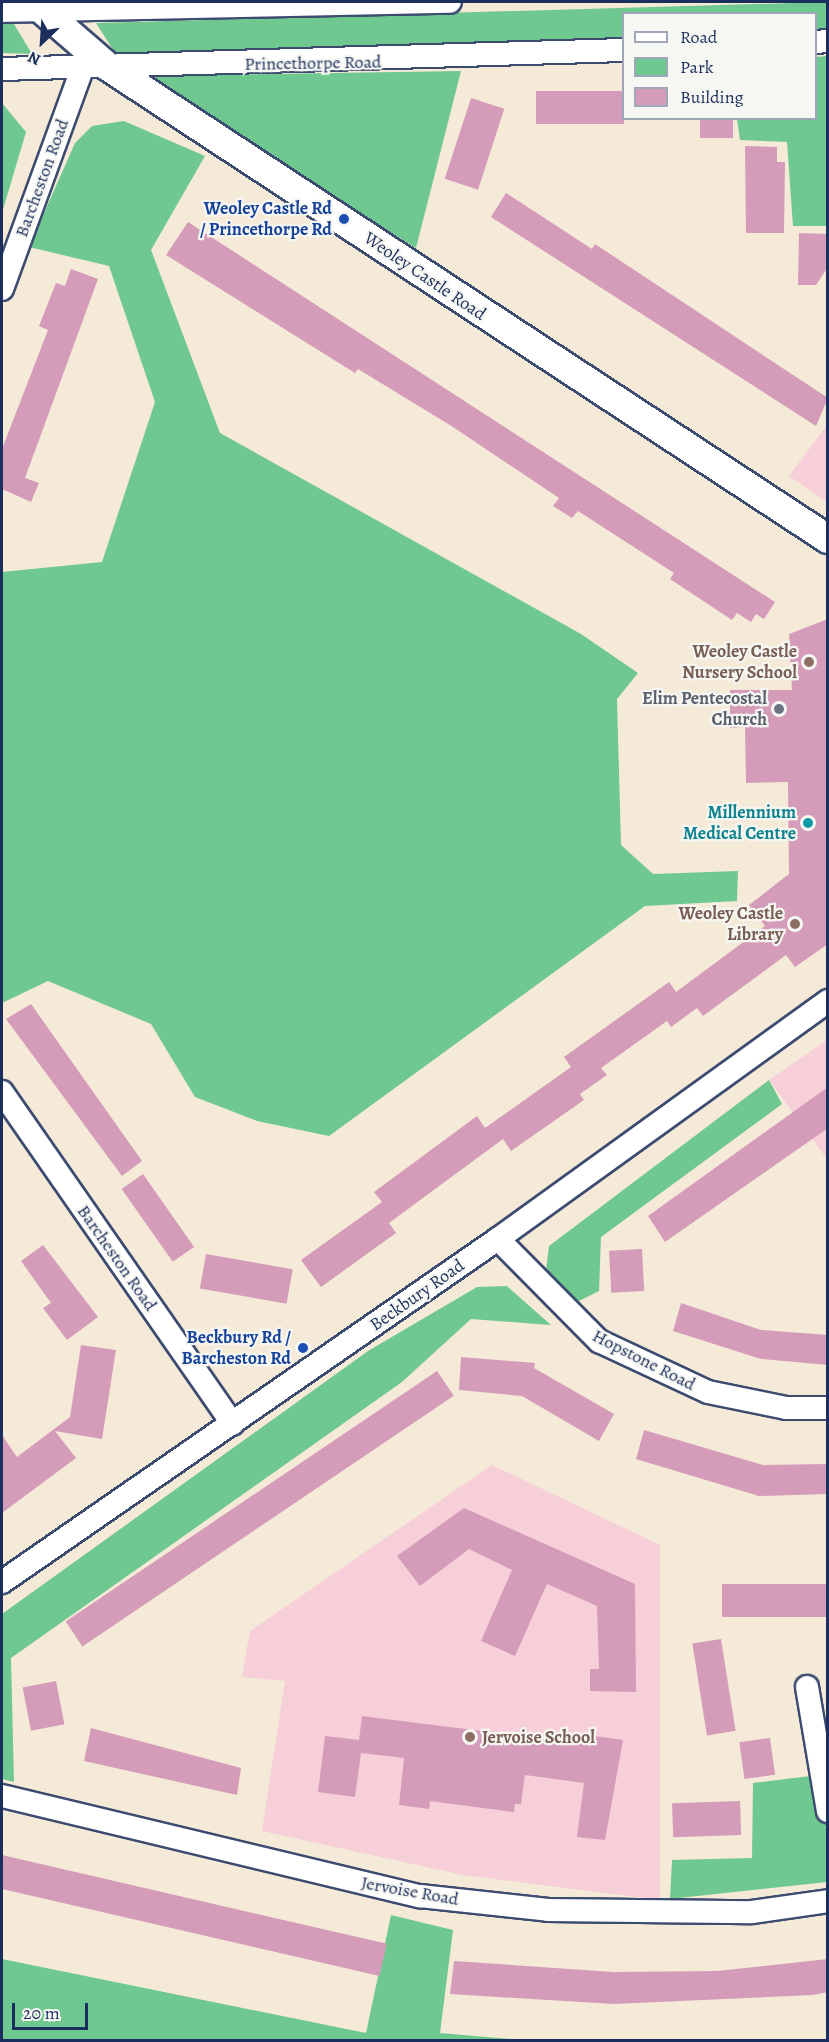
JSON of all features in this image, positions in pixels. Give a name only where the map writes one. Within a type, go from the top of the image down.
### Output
[{"type":"street","points":[[2,11],[38,6],[450,2]]},
{"type":"street","name":"Weoley Castle Road","points":[[38,6],[95,67],[828,538]]},
{"type":"street","name":"Princethorpe Road","points":[[2,69],[622,50]]},
{"type":"street","name":"Barcheston Road","points":[[2,289],[95,67]]},
{"type":"street","name":"Beckbury Road","points":[[2,1582],[498,1239],[828,1001]]},
{"type":"street","name":"Barcheston Road","points":[[2,1092],[233,1424]]},
{"type":"street","name":"Hopstone Road","points":[[498,1239],[599,1341],[708,1392],[786,1408],[828,1408]]},
{"type":"street","points":[[807,1687],[828,1811]]},
{"type":"street","name":"Jervoise Road","points":[[2,1796],[420,1896],[559,1910],[752,1912],[828,1901]]},
{"type":"shaded area","points":[[827,425],[827,502],[789,476]]},
{"type":"shaded area","points":[[827,1040],[827,1159],[769,1080]]},
{"type":"shaded area","name":"Jervoise School","points":[[492,1465],[660,1545],[660,1900],[463,1875],[262,1831],[285,1681],[242,1677],[250,1631]]},
{"type":"green space","points":[[828,2],[827,35],[817,35],[817,12],[622,12],[622,42],[119,59],[96,23]]},
{"type":"green space","points":[[2,19],[11,19],[32,54],[2,53]]},
{"type":"green space","points":[[827,56],[827,226],[793,226],[787,142],[740,140],[737,120],[817,120],[817,57]]},
{"type":"green space","points":[[461,71],[416,248],[138,76]]},
{"type":"green space","points":[[2,103],[26,132],[2,213]]},
{"type":"green space","points":[[124,121],[205,156],[151,250],[220,433],[581,634],[638,673],[617,699],[621,845],[653,874],[738,871],[737,901],[645,906],[329,1136],[257,1121],[195,1097],[151,1024],[48,981],[2,1003],[2,572],[102,562],[155,402],[109,266],[29,247],[75,143],[92,126]]},
{"type":"green space","points":[[769,1080],[782,1104],[601,1237],[599,1291],[577,1302],[546,1270],[549,1246]]},
{"type":"green space","points":[[507,1286],[551,1325],[471,1319],[402,1382],[11,1658],[14,1782],[2,1779],[2,1614],[368,1351],[477,1287]]},
{"type":"green space","points":[[827,1774],[827,1882],[670,1899],[672,1860],[752,1858],[753,1783]]},
{"type":"green space","points":[[391,1915],[453,1930],[440,2033],[523,2040],[2,2040],[2,1959],[366,2033]]},
{"type":"building","points":[[536,91],[622,91],[624,124],[536,124]]},
{"type":"building","points":[[471,98],[504,109],[478,190],[445,179]]},
{"type":"building","points":[[700,120],[733,120],[733,138],[700,138]]},
{"type":"building","points":[[745,146],[777,147],[777,162],[785,162],[784,233],[746,233]]},
{"type":"building","points":[[506,193],[592,249],[595,244],[828,398],[816,426],[491,217]]},
{"type":"building","points":[[188,222],[775,602],[764,619],[756,614],[751,622],[737,613],[732,620],[670,579],[674,573],[578,511],[572,518],[553,506],[559,498],[453,427],[358,369],[355,373],[166,255]]},
{"type":"building","points":[[799,233],[828,234],[828,267],[816,285],[798,285]]},
{"type":"building","points":[[71,269],[98,279],[25,478],[39,483],[31,502],[2,489],[2,449],[48,330],[39,326],[56,283],[65,286]]},
{"type":"building","points":[[828,619],[828,944],[795,967],[786,955],[703,1016],[697,1008],[671,1027],[667,1021],[601,1068],[607,1075],[580,1094],[584,1100],[511,1151],[503,1139],[389,1223],[396,1233],[321,1287],[301,1260],[382,1202],[374,1192],[477,1116],[485,1128],[571,1067],[564,1057],[669,982],[676,992],[765,926],[749,905],[789,874],[788,782],[746,783],[745,727],[730,728],[730,690],[792,690],[789,634]]},
{"type":"building","points":[[31,1004],[142,1161],[122,1176],[6,1019]]},
{"type":"building","points":[[828,1087],[828,1128],[665,1242],[648,1216]]},
{"type":"building","points":[[143,1174],[194,1247],[173,1262],[122,1189]]},
{"type":"building","points":[[43,1245],[98,1317],[67,1340],[43,1308],[51,1303],[21,1261]]},
{"type":"building","points":[[642,1249],[644,1291],[611,1293],[609,1251]]},
{"type":"building","points":[[206,1254],[293,1269],[287,1304],[200,1288]]},
{"type":"building","points":[[681,1303],[761,1330],[828,1335],[828,1365],[761,1359],[673,1331]]},
{"type":"building","points":[[81,1345],[116,1350],[102,1439],[55,1431],[76,1458],[2,1513],[2,1435],[17,1457],[70,1417]]},
{"type":"building","points":[[461,1357],[535,1363],[534,1368],[614,1414],[599,1441],[522,1396],[459,1390]]},
{"type":"building","points":[[437,1371],[454,1396],[82,1646],[66,1622]]},
{"type":"building","points":[[644,1430],[763,1465],[828,1464],[828,1494],[759,1496],[636,1459]]},
{"type":"building","points":[[464,1508],[635,1584],[636,1692],[590,1691],[590,1669],[599,1669],[597,1606],[547,1584],[515,1656],[481,1641],[512,1570],[469,1549],[420,1586],[397,1556]]},
{"type":"building","points":[[722,1584],[828,1584],[828,1617],[722,1617]]},
{"type":"building","points":[[721,1639],[736,1731],[707,1735],[692,1644]]},
{"type":"building","points":[[56,1681],[64,1724],[31,1731],[23,1687]]},
{"type":"building","points":[[362,1716],[594,1745],[595,1736],[623,1740],[605,1840],[577,1837],[584,1783],[525,1775],[521,1804],[515,1804],[514,1812],[430,1801],[429,1809],[399,1805],[404,1758],[361,1753],[355,1797],[318,1792],[325,1736],[359,1740]]},
{"type":"building","points":[[91,1728],[241,1768],[237,1795],[84,1761]]},
{"type":"building","points":[[770,1738],[775,1775],[744,1779],[739,1742]]},
{"type":"building","points":[[740,1801],[741,1835],[673,1837],[672,1803]]},
{"type":"building","points":[[2,1855],[387,1944],[379,1976],[2,1889]]},
{"type":"building","points":[[828,1959],[828,1992],[813,1995],[613,2004],[450,1994],[454,1961],[613,1972],[717,1971]]},
{"type":"place","name":"Weoley Castle Rd / Princethorpe Rd","points":[[344,219]]},
{"type":"place","name":"Weoley Castle Nursery School","points":[[809,662]]},
{"type":"place","name":"Elim Pentecostal Church","points":[[779,709]]},
{"type":"place","name":"Millennium Medical Centre","points":[[808,823]]},
{"type":"place","name":"Weoley Castle Library","points":[[795,924]]},
{"type":"place","name":"Beckbury Rd / Barcheston Rd","points":[[303,1348]]},
{"type":"place","name":"Jervoise School","points":[[470,1737]]}]
